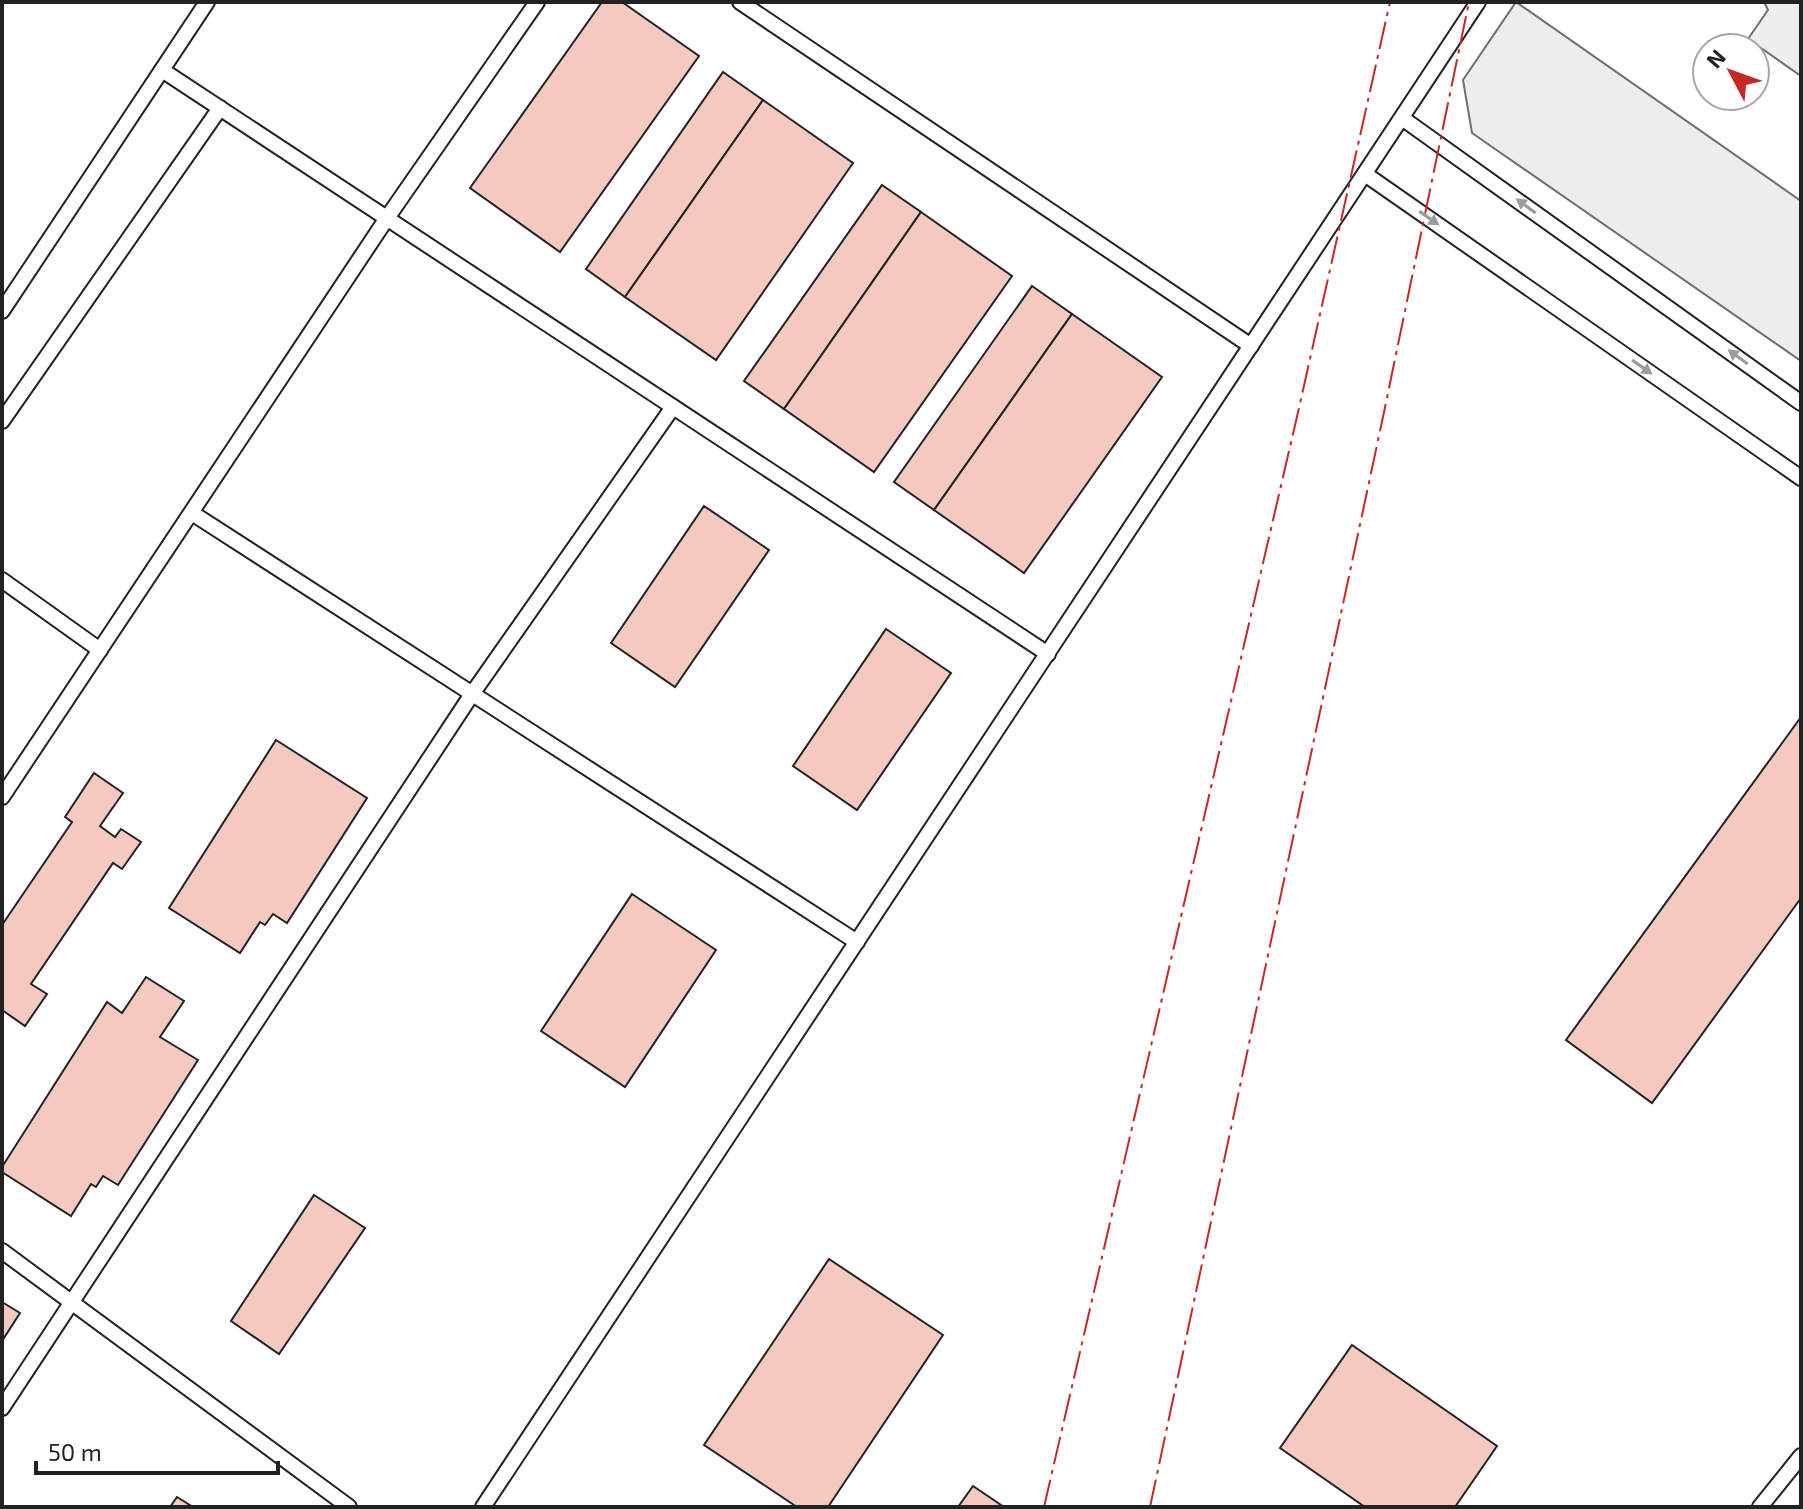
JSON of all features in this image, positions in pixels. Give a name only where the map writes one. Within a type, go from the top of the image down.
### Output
[{"type":"lane","points":[[2,311],[207,2]]},
{"type":"lane","points":[[2,797],[387,218],[537,2]]},
{"type":"lane","points":[[740,2],[1251,346]]},
{"type":"lane","points":[[483,1507],[1478,2]]},
{"type":"lane","points":[[162,70],[1048,654]]},
{"type":"lane","points":[[2,421],[220,108]]},
{"type":"lane","points":[[1402,118],[1801,403]]},
{"type":"lane","points":[[1365,174],[1801,478]]},
{"type":"lane","points":[[2,1408],[472,694],[673,407]]},
{"type":"lane","points":[[192,513],[857,942]]},
{"type":"lane","points":[[2,580],[100,650]]},
{"type":"lane","points":[[2,1251],[349,1507]]},
{"type":"lane","points":[[1760,1507],[1801,1456]]},
{"type":"shaded area","points":[[1516,2],[1801,201],[1801,361],[1472,133],[1463,80]]},
{"type":"shaded area","points":[[1764,2],[1801,2],[1801,76],[1771,55],[1771,32],[1753,32],[1768,10]]},
{"type":"building","points":[[602,2],[622,2],[699,56],[560,252],[470,188]]},
{"type":"building","points":[[723,72],[763,100],[625,297],[586,269]]},
{"type":"building","points":[[763,100],[853,163],[716,360],[625,297]]},
{"type":"building","points":[[882,185],[921,212],[784,409],[744,381]]},
{"type":"building","points":[[921,212],[1012,276],[874,472],[784,409]]},
{"type":"building","points":[[1032,286],[1072,314],[934,510],[894,482]]},
{"type":"building","points":[[1072,314],[1162,377],[1024,573],[934,510]]},
{"type":"building","points":[[704,506],[769,550],[675,687],[611,643]]},
{"type":"building","points":[[886,629],[951,673],[857,810],[793,766]]},
{"type":"building","points":[[1801,717],[1801,898],[1652,1103],[1566,1040]]},
{"type":"building","points":[[276,740],[367,798],[287,923],[273,914],[265,925],[260,922],[240,953],[169,908]]},
{"type":"building","points":[[94,773],[123,793],[100,826],[115,837],[121,829],[141,842],[122,869],[113,863],[31,984],[47,994],[25,1026],[2,1010],[2,925],[72,822],[65,817]]},
{"type":"building","points":[[632,894],[716,950],[625,1087],[541,1031]]},
{"type":"building","points":[[146,977],[184,1001],[160,1037],[198,1060],[118,1185],[103,1176],[96,1187],[91,1184],[71,1216],[2,1172],[2,1167],[107,1002],[122,1013]]},
{"type":"building","points":[[314,1195],[365,1228],[279,1354],[231,1321]]},
{"type":"building","points":[[829,1259],[943,1335],[828,1507],[797,1507],[704,1445]]},
{"type":"building","points":[[2,1302],[20,1313],[2,1341]]},
{"type":"building","points":[[1352,1345],[1497,1446],[1455,1507],[1365,1507],[1280,1448]]},
{"type":"building","points":[[973,1486],[1004,1507],[958,1507]]},
{"type":"building","points":[[177,1497],[193,1507],[170,1507]]},
{"type":"power","points":[[1044,1507],[1390,2]]},
{"type":"power","points":[[1150,1507],[1469,2]]}]
